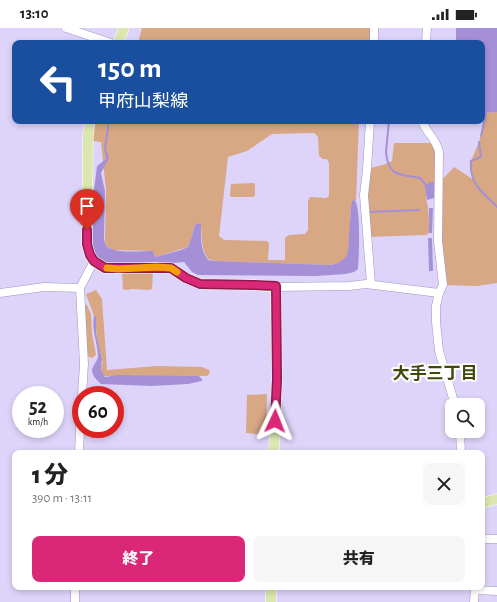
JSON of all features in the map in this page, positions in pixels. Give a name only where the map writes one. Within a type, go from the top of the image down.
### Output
[{"type":"main road","points":[[119,40],[124,28]]},
{"type":"main road","points":[[90,124],[88,136],[87,244],[90,255],[94,261],[105,268],[171,268],[186,278],[200,284],[276,286],[277,379],[274,450]]},
{"type":"main road","points":[[485,502],[497,499]]},
{"type":"main road","points":[[271,590],[271,602]]},
{"type":"street","points":[[66,28],[83,31],[104,40]]},
{"type":"street","points":[[374,28],[374,40]]},
{"type":"street","points":[[426,40],[427,28]]},
{"type":"street","points":[[370,124],[364,195],[371,284]]},
{"type":"street","points":[[423,124],[437,143],[439,152],[438,241],[443,285],[439,293],[436,306],[436,322],[439,349],[453,398]]},
{"type":"street","points":[[83,386],[84,364],[80,288],[94,261]]},
{"type":"street","points":[[276,286],[350,286],[371,284],[439,293]]},
{"type":"street","points":[[0,293],[44,287],[80,288]]},
{"type":"street","points":[[79,450],[80,438]]},
{"type":"street","points":[[460,438],[461,450]]},
{"type":"street","points":[[485,539],[497,539]]},
{"type":"street","points":[[75,602],[76,590]]},
{"type":"street","points":[[474,602],[475,590]]},
{"type":"street","points":[[485,590],[497,591]]},
{"type":"shaded area","points":[[142,28],[374,28],[374,40],[139,40]]},
{"type":"shaded area","points":[[456,28],[497,28],[497,112],[485,113],[485,40],[456,40]]},
{"type":"shaded area","points":[[497,112],[497,283],[477,286],[443,285],[438,184],[426,197],[429,233],[426,235],[367,237],[367,169],[392,161],[394,143],[437,143],[439,183],[454,167],[474,180],[471,169],[471,161],[479,142],[483,124],[485,124],[486,113]]},
{"type":"shaded area","points":[[95,124],[359,124],[356,200],[351,207],[350,245],[346,258],[342,262],[329,265],[216,261],[208,259],[204,251],[201,225],[198,223],[195,225],[188,247],[155,257],[153,251],[113,250],[106,246],[105,240],[106,191],[101,142],[92,141]],"holes":[[[314,133],[318,137],[319,156],[323,159],[327,159],[329,163],[329,196],[326,198],[310,197],[308,201],[308,230],[305,234],[289,235],[285,238],[285,260],[268,260],[269,243],[267,241],[224,240],[219,236],[228,157],[247,151],[272,134]]]},
{"type":"shaded area","points":[[108,124],[110,124],[106,149],[109,158],[101,173],[105,191],[104,239],[106,246],[110,249],[128,252],[153,251],[155,257],[181,250],[188,247],[195,225],[198,223],[201,224],[202,247],[208,260],[336,264],[345,258],[348,252],[351,207],[352,201],[355,200],[359,223],[358,269],[354,272],[346,274],[316,276],[198,275],[192,272],[184,262],[162,264],[147,262],[126,265],[113,265],[108,263],[96,257],[90,237],[94,202],[92,193],[94,190],[97,166],[106,159],[104,148]]},
{"type":"shaded area","points":[[430,182],[433,182],[435,185],[434,198],[427,200],[425,186]]},
{"type":"shaded area","points":[[254,183],[254,197],[230,196],[231,184]]},
{"type":"shaded area","points":[[429,208],[433,208],[432,233],[429,233]]},
{"type":"shaded area","points":[[428,238],[432,238],[433,271],[429,271]]},
{"type":"shaded area","points":[[153,271],[152,289],[123,289],[122,272]]},
{"type":"shaded area","points":[[96,290],[102,299],[107,370],[157,366],[202,367],[209,370],[210,373],[207,376],[104,376],[101,371],[102,361],[96,333],[96,317],[94,316],[86,294]]},
{"type":"shaded area","points":[[85,305],[87,305],[91,314],[92,333],[96,355],[92,358],[87,356]]},
{"type":"shaded area","points":[[94,316],[96,317],[96,333],[102,359],[101,370],[105,377],[117,375],[199,376],[202,381],[188,384],[151,386],[101,384],[94,377],[92,371],[98,357],[93,326]]},
{"type":"shaded area","points":[[267,394],[266,435],[246,433],[247,395]]},
{"type":"waterway","points":[[485,118],[486,113]]},
{"type":"waterway","points":[[389,124],[386,152],[387,160],[393,171],[402,175],[420,178],[426,185]]},
{"type":"waterway","points":[[481,136],[484,124]]},
{"type":"waterway","points":[[479,142],[481,157],[471,161],[472,176],[482,192],[497,207]]},
{"type":"waterway","points":[[368,212],[419,210]]},
{"type":"slow traffic","points":[[107,268],[118,269],[157,267],[171,268],[177,272]]},
{"type":"district","name":"大手三丁目","points":[[435,373]]},
{"type":"route","points":[[87,230],[87,244],[90,255],[94,261],[105,268],[171,268],[186,278],[200,284],[276,286],[277,379],[275,421]]}]
